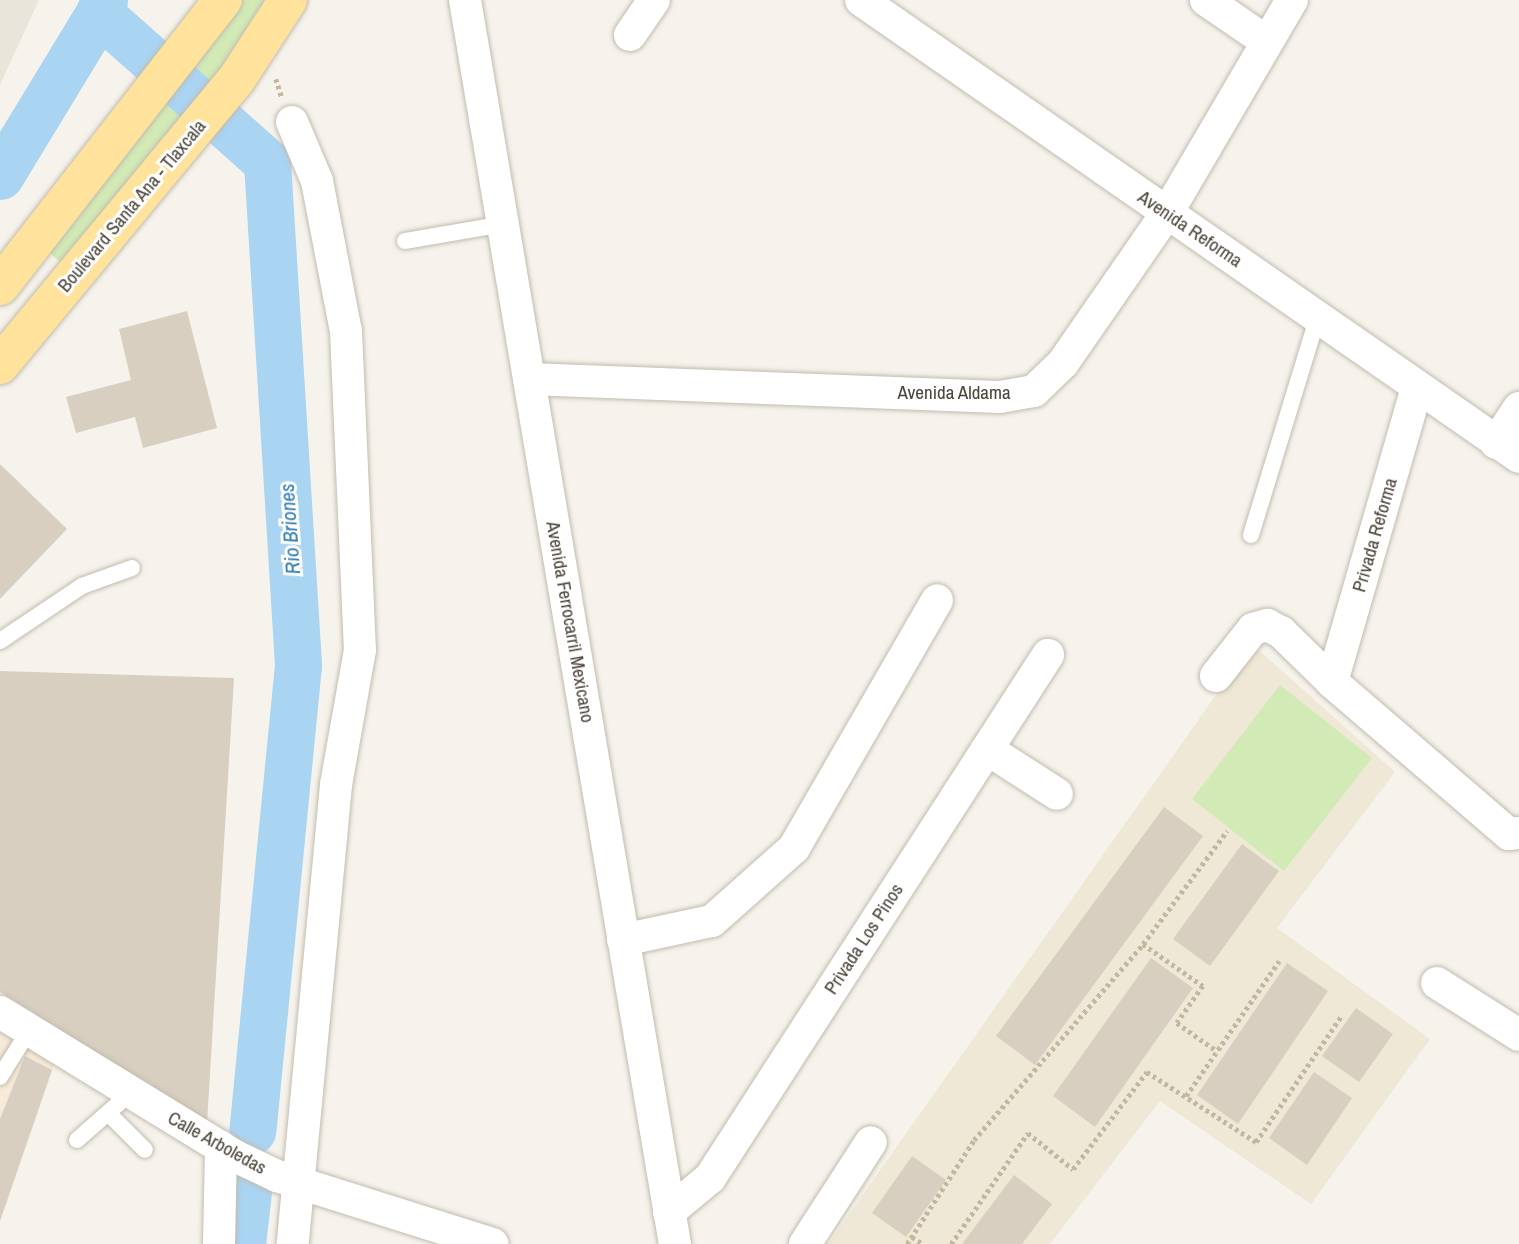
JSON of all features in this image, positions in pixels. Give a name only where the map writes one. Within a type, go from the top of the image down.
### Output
[{"type":"main road","name":"Boulevard Santa Ana - Tlaxcala","points":[[0,364],[173,157],[261,44],[288,0]]},
{"type":"main road","points":[[0,286],[219,6]]},
{"type":"main road","points":[[34,243],[75,275]]},
{"type":"street","name":"Avenida Ferrocarril Mexicano","points":[[466,0],[675,1244]]},
{"type":"street","points":[[630,35],[654,0]]},
{"type":"street","name":"Avenida Reforma","points":[[861,0],[1508,450]]},
{"type":"street","points":[[1206,0],[1267,42]]},
{"type":"street","name":"Avenida Aldama","points":[[529,379],[1000,397],[1034,391],[1063,363],[1167,213],[1292,0]]},
{"type":"street","points":[[292,122],[317,181],[346,331],[360,650],[336,785],[293,1244]]},
{"type":"street","name":"Privada Reforma","points":[[1332,682],[1417,388]]},
{"type":"street","points":[[1508,450],[1519,408]]},
{"type":"street","points":[[623,940],[712,921],[794,848],[937,600]]},
{"type":"street","points":[[1216,676],[1254,629],[1267,625],[1281,632],[1332,682],[1509,834],[1519,833]]},
{"type":"street","name":"Privada Los Pinos","points":[[669,1212],[710,1178],[1048,655]]},
{"type":"street","points":[[988,749],[1056,794]]},
{"type":"street","points":[[1437,983],[1519,1035]]},
{"type":"street","name":"Calle Arboledas","points":[[0,1012],[28,1031],[116,1102],[298,1182],[457,1238],[493,1244]]},
{"type":"street","points":[[805,1244],[871,1142]]},
{"type":"street","points":[[219,1244],[221,1147]]},
{"type":"lane","points":[[405,241],[503,224]]},
{"type":"lane","points":[[1251,535],[1318,316]]},
{"type":"lane","points":[[0,641],[82,586],[132,568]]},
{"type":"lane","points":[[0,1077],[28,1031]]},
{"type":"lane","points":[[77,1140],[116,1102],[145,1150]]},
{"type":"path","points":[[261,44],[292,122]]},
{"type":"path","points":[[907,1244],[974,1140],[1143,944],[1227,831]]},
{"type":"path","points":[[1143,944],[1203,986],[1177,1023],[1217,1051]]},
{"type":"path","points":[[1186,1097],[1279,961]]},
{"type":"path","points":[[951,1244],[1028,1133],[1073,1169],[1147,1072],[1256,1142],[1342,1015]]},
{"type":"path","points":[[912,1237],[923,1244]]},
{"type":"shaded area","points":[[0,0],[39,0],[0,85]]},
{"type":"shaded area","points":[[1252,644],[1395,772],[1277,928],[1430,1039],[1311,1204],[1160,1101],[1050,1244],[828,1244]]},
{"type":"shaded area","points":[[0,1032],[55,1063],[0,1222]]},
{"type":"green space","points":[[230,0],[280,0],[74,273],[37,243]]},
{"type":"green space","points":[[1280,685],[1372,758],[1284,871],[1192,799]]},
{"type":"building","points":[[187,311],[217,428],[143,448],[135,417],[76,433],[66,397],[131,380],[119,329]]},
{"type":"building","points":[[0,464],[67,529],[0,599]]},
{"type":"building","points":[[0,671],[234,678],[207,1123],[0,992]]},
{"type":"building","points":[[1164,807],[1203,836],[1035,1065],[996,1036]]},
{"type":"building","points":[[1242,844],[1279,871],[1210,966],[1173,939]]},
{"type":"building","points":[[1151,958],[1193,988],[1095,1127],[1053,1096]]},
{"type":"building","points":[[1287,963],[1328,991],[1238,1124],[1197,1095]]},
{"type":"building","points":[[1356,1008],[1393,1034],[1359,1082],[1322,1056]]},
{"type":"building","points":[[25,1056],[52,1070],[0,1221],[0,1119]]},
{"type":"building","points":[[1314,1072],[1352,1098],[1307,1165],[1269,1138]]},
{"type":"building","points":[[912,1156],[946,1180],[906,1237],[872,1213]]},
{"type":"building","points":[[1014,1175],[1052,1204],[1022,1244],[962,1244]]},
{"type":"waterway","name":"Rio Briones","points":[[104,0],[99,13],[267,162],[298,665],[252,1131]]},
{"type":"waterway","points":[[0,176],[99,13]]},
{"type":"waterway","name":"Rio Briones","points":[[242,1244],[248,1191]]}]
